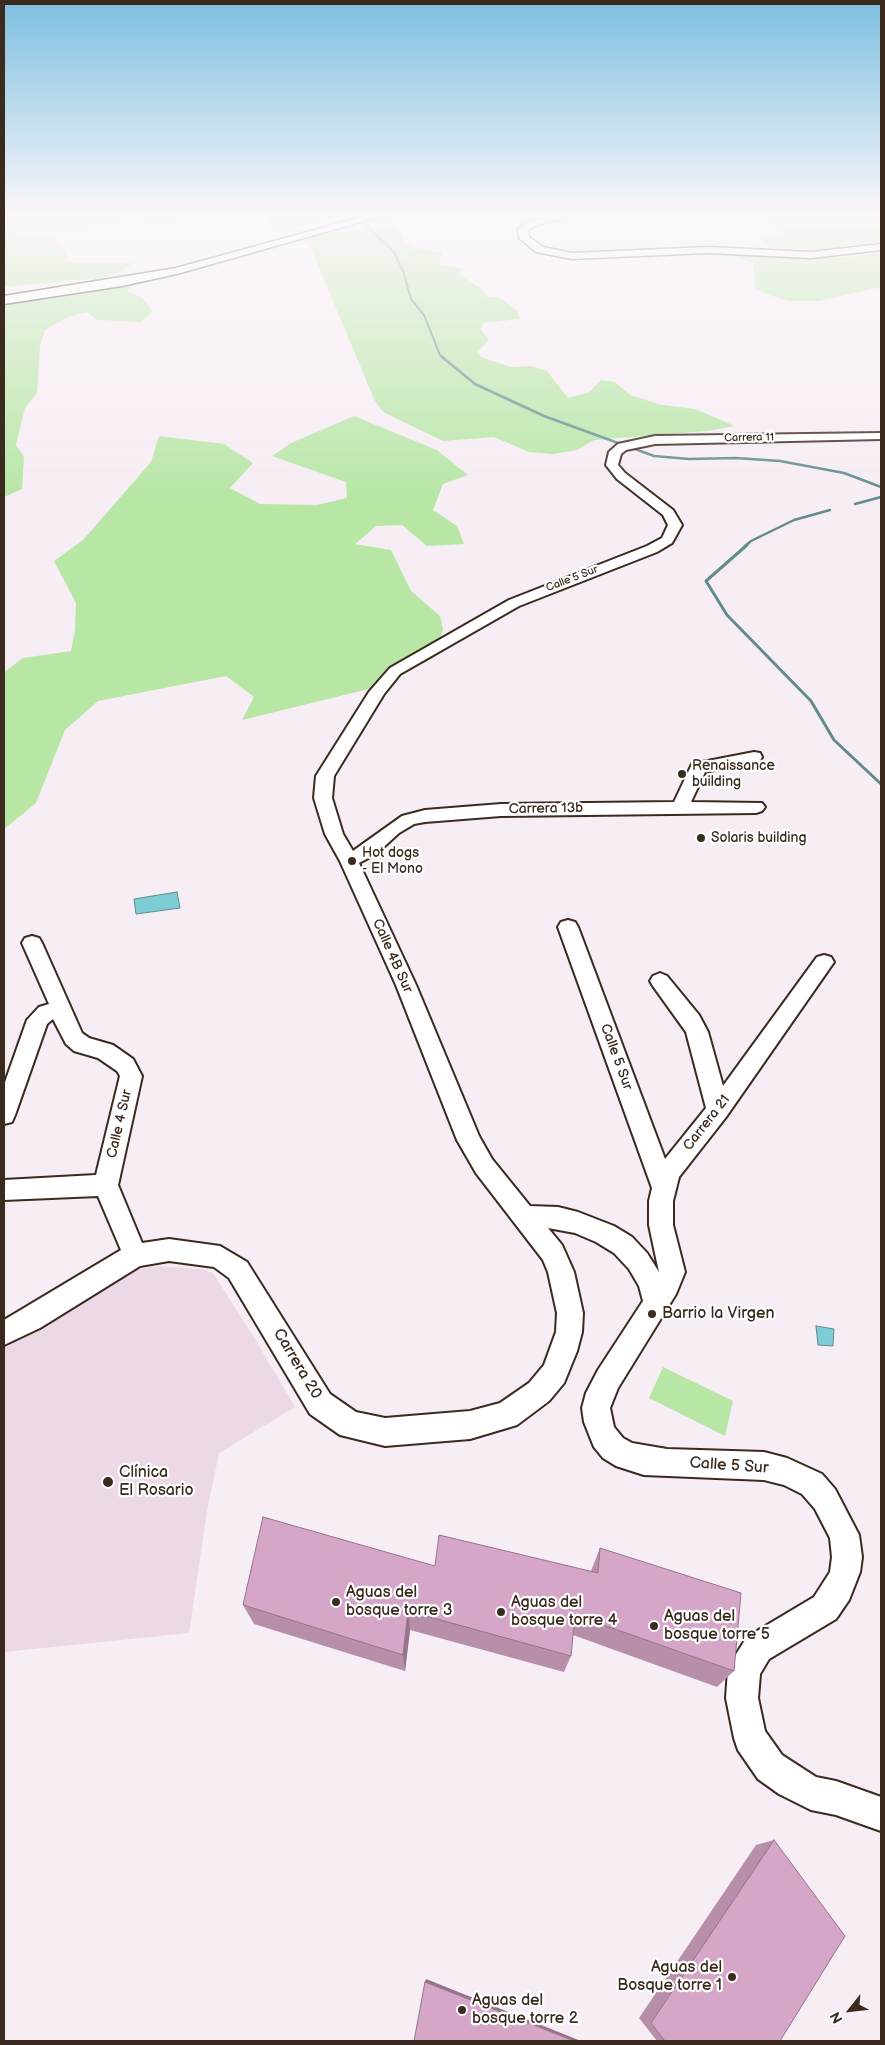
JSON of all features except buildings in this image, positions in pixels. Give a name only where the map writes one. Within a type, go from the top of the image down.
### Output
[{"type":"street","name":"Carrera 11","points":[[618,449],[633,443],[656,440],[881,436]]},
{"type":"street","name":"Calle 5 Sur","points":[[377,692],[387,678],[408,663],[514,603],[652,550],[667,540],[673,530],[673,520],[662,506],[615,470],[611,461],[618,449]]},
{"type":"street","name":"Calle 4B Sur","points":[[377,692],[329,767],[323,787],[323,798],[334,834],[349,861],[406,985],[469,1140],[484,1166],[553,1253]]},
{"type":"street","points":[[680,808],[698,768],[754,756]]},
{"type":"street","name":"Carrera 13b","points":[[349,861],[369,850],[393,829],[408,820],[425,816],[501,810],[756,807]]},
{"type":"street","name":"Calle 5 Sur","points":[[568,927],[664,1187]]},
{"type":"street","name":"Calle 4 Sur","points":[[32,943],[74,1038],[82,1045],[105,1051],[112,1055],[125,1065],[131,1076],[106,1185]]},
{"type":"street","name":"Carrera 21","points":[[656,1302],[667,1286],[672,1272],[661,1224],[661,1201],[668,1173],[718,1110],[824,962]]},
{"type":"street","points":[[660,981],[691,1021],[696,1032],[718,1110]]},
{"type":"street","points":[[4,1115],[38,1020],[46,1013],[60,1009]]},
{"type":"street","points":[[4,1190],[106,1185],[135,1255]]},
{"type":"street","points":[[524,1216],[558,1218],[578,1223],[604,1234],[623,1245],[638,1261],[651,1282],[656,1302]]},
{"type":"street","points":[[553,1253],[578,1223]]},
{"type":"street","name":"Carrera 20","points":[[4,1333],[135,1255],[162,1251],[187,1251],[220,1257],[238,1270],[320,1404],[350,1425],[385,1432],[470,1425],[508,1415],[524,1405],[539,1392],[554,1374],[564,1352],[569,1332],[570,1313],[567,1292],[553,1253]]},
{"type":"street","name":"Calle 5 Sur","points":[[656,1302],[600,1393],[596,1408],[598,1422],[613,1448],[626,1456],[644,1461],[667,1463],[764,1466],[787,1472],[812,1484],[825,1500],[844,1535],[847,1557],[845,1572],[838,1589],[825,1608],[758,1648],[744,1670],[742,1698],[750,1738],[770,1767],[811,1793],[836,1798],[881,1814]]},
{"type":"shaded area","name":"Clínica El Rosario","points":[[157,1266],[203,1269],[213,1273],[295,1407],[219,1453],[207,1511],[189,1633],[4,1652],[4,1342],[136,1270]]},
{"type":"green space","points":[[4,308],[151,308],[153,311],[141,322],[97,320],[86,312],[66,318],[45,330],[40,346],[37,393],[25,408],[16,445],[24,457],[22,489],[4,497]]},
{"type":"green space","points":[[336,308],[514,308],[520,319],[483,323],[481,329],[489,340],[477,352],[481,357],[511,367],[531,366],[547,371],[568,398],[589,392],[601,380],[615,382],[630,395],[662,405],[695,409],[735,426],[707,431],[594,440],[577,450],[553,454],[529,452],[494,437],[443,441],[383,412],[375,401]]},
{"type":"green space","points":[[354,416],[437,450],[468,475],[443,484],[433,510],[457,526],[464,544],[427,546],[402,525],[376,526],[355,544],[391,550],[411,591],[440,616],[443,629],[435,657],[381,686],[242,720],[254,697],[226,676],[98,701],[65,730],[36,803],[4,829],[4,672],[23,658],[71,651],[75,630],[76,603],[54,561],[83,540],[151,462],[159,436],[224,444],[253,463],[230,488],[260,504],[317,505],[347,498],[346,482],[272,456],[291,443]]},
{"type":"green space","points":[[663,1367],[733,1401],[725,1436],[649,1398]]},
{"type":"water","points":[[177,892],[180,908],[136,914],[134,899]]},
{"type":"water","points":[[816,1326],[834,1329],[833,1346],[818,1345]]},
{"type":"waterway","points":[[419,308],[424,315],[440,355],[444,358]]},
{"type":"waterway","points":[[442,357],[475,384],[544,416],[618,443]]},
{"type":"waterway","points":[[635,449],[654,456],[689,459],[736,458],[780,461],[844,473],[881,487]]},
{"type":"waterway","points":[[855,504],[881,497]]},
{"type":"waterway","points":[[745,546],[751,541],[794,520],[830,510]]},
{"type":"waterway","points":[[747,545],[706,581],[727,615],[811,701],[834,740],[881,784]]},
{"type":"place","name":"Renaissance building","points":[[682,774]]},
{"type":"place","name":"Solaris building","points":[[701,838]]},
{"type":"place","name":"Hot dogs - El Mono","points":[[352,861]]},
{"type":"place","name":"Barrio la Virgen","points":[[652,1314]]},
{"type":"place","name":"Clínica El Rosario","points":[[108,1482]]},
{"type":"place","name":"Aguas del bosque torre 3","points":[[336,1602]]},
{"type":"place","name":"Aguas del bosque torre 4","points":[[501,1612]]},
{"type":"place","name":"Aguas del bosque torre 5","points":[[654,1626]]},
{"type":"place","name":"Aguas del Bosque torre 1","points":[[732,1977]]},
{"type":"place","name":"Aguas del bosque torre 2","points":[[462,2010]]}]
